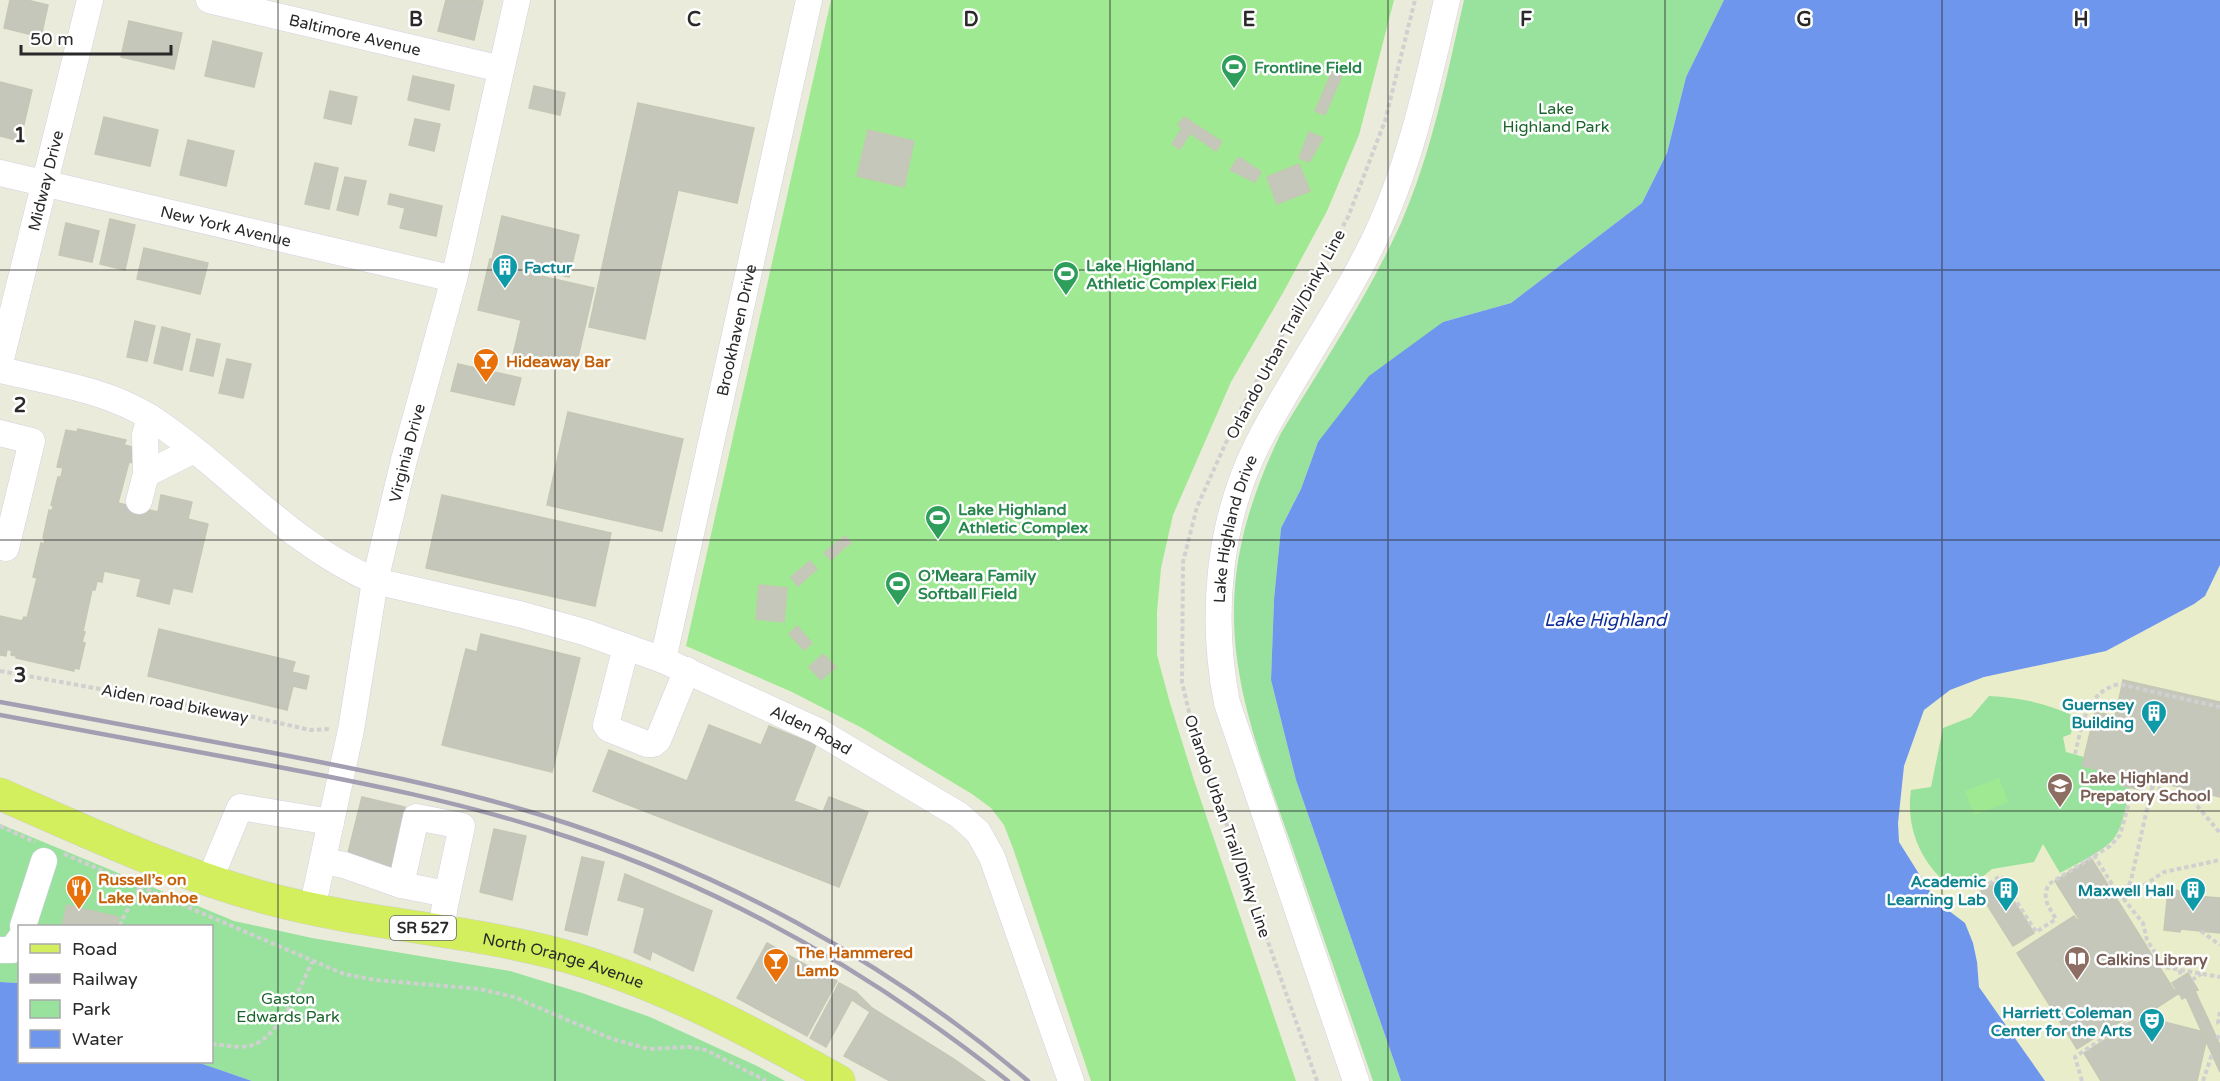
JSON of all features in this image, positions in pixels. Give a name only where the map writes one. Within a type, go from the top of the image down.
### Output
[{"type":"main road","name":"North Orange Avenue","points":[[0,794],[160,864],[209,881],[312,909],[499,940],[556,954],[617,973],[697,1006],[839,1081]]},
{"type":"street","name":"Midway Drive","points":[[0,363],[90,0]]},
{"type":"street","name":"Baltimore Avenue","points":[[209,0],[501,69]]},
{"type":"street","name":"Virginia Drive","points":[[312,909],[351,729],[375,581],[404,460],[454,279],[517,0]]},
{"type":"street","name":"Brookhaven Drive","points":[[663,660],[809,0]]},
{"type":"street","name":"Lake Highland Drive","points":[[1356,1081],[1227,703],[1220,668],[1219,596],[1229,523],[1241,484],[1257,445],[1352,283],[1392,202],[1425,95],[1448,0]]},
{"type":"street","name":"New York Avenue","points":[[0,173],[454,279]]},
{"type":"street","name":"Alden Road","points":[[0,370],[100,396],[150,417],[194,450],[285,527],[353,572],[375,581],[519,614],[584,632],[663,660],[827,735],[959,815],[978,832],[992,857],[1071,1081]]},
{"type":"street","points":[[140,501],[146,474],[145,435],[150,417]]},
{"type":"street","points":[[0,433],[32,441],[6,548],[0,546]]},
{"type":"street","points":[[146,474],[194,450]]},
{"type":"street","points":[[626,647],[606,724],[609,729],[647,744],[653,744],[658,740],[687,670]]},
{"type":"street","points":[[209,881],[240,807],[331,822]]},
{"type":"street","points":[[401,885],[416,817],[462,826],[441,931]]},
{"type":"street","points":[[24,925],[48,852]]},
{"type":"street","points":[[323,861],[344,865],[401,885],[447,894]]},
{"type":"street","points":[[0,950],[12,950],[18,942]]},
{"type":"path","name":"Orlando Urban Trail/Dinky Line","points":[[1317,1081],[1193,729],[1182,682],[1183,562],[1197,507],[1241,409],[1348,217],[1385,121],[1415,0]]},
{"type":"path","name":"Aiden road bikeway","points":[[0,670],[244,715],[310,730],[351,729]]},
{"type":"path","points":[[2075,754],[2085,713],[2097,695],[2108,686],[2119,684],[2220,707]]},
{"type":"path","points":[[2143,785],[2187,795],[2220,833]]},
{"type":"path","points":[[2123,899],[2131,880],[2152,787]]},
{"type":"path","points":[[1989,884],[2000,876],[2036,932],[2056,919],[2045,895],[2049,884],[2110,846],[2120,834],[2133,788]]},
{"type":"path","points":[[0,826],[48,852],[140,887],[344,974],[376,980],[480,989],[514,997],[612,1039],[650,1049],[689,1047],[706,1050],[766,1081]]},
{"type":"path","points":[[2094,855],[2123,899],[2143,923],[2147,940],[2164,967],[2220,977]]},
{"type":"path","points":[[2123,899],[2164,872],[2220,861]]},
{"type":"path","points":[[121,925],[140,887]]},
{"type":"path","points":[[2201,931],[2220,945]]},
{"type":"path","points":[[213,1044],[248,1047],[261,1042],[287,1010],[312,962]]},
{"type":"path","points":[[2180,970],[2180,978]]},
{"type":"path","points":[[2192,980],[2202,974]]},
{"type":"path","points":[[2220,1011],[2218,1023],[2220,1025]]},
{"type":"path","points":[[2082,1081],[2075,1057],[2130,1020]]},
{"type":"path","points":[[2203,1081],[2212,1054]]},
{"type":"shaded area","name":"Lake Highland Prepatory School","points":[[2220,565],[2220,1081],[2045,1081],[1979,987],[1973,943],[1948,910],[1936,901],[1899,841],[1898,823],[1904,766],[1913,739],[1924,710],[1950,690],[1984,677],[2106,651],[2205,596]]},
{"type":"green space","name":"Lake Highland Athletic Complex","points":[[831,0],[1394,0],[1359,135],[1327,211],[1231,382],[1173,515],[1161,568],[1157,612],[1157,655],[1170,703],[1296,1081],[1091,1081],[1014,851],[1004,825],[991,808],[972,794],[862,728],[792,692],[686,646]]},
{"type":"green space","name":"Lake Highland Park","points":[[1464,0],[1724,0],[1686,77],[1667,153],[1642,203],[1511,303],[1443,322],[1318,442],[1301,489],[1281,528],[1274,599],[1271,680],[1296,780],[1401,1081],[1373,1081],[1252,730],[1235,641],[1235,588],[1247,519],[1271,454],[1281,433],[1374,277],[1412,196],[1438,113]]},
{"type":"green space","points":[[1989,696],[2033,702],[2074,716],[2071,734],[2063,737],[2066,752],[2084,757],[2082,766],[2126,776],[2123,786],[2130,787],[2118,832],[2110,842],[2090,857],[2060,873],[2043,844],[2034,862],[1992,869],[1975,883],[1956,890],[1934,871],[1919,847],[1911,819],[1911,790],[1931,787],[1943,728],[1971,717]]},
{"type":"green space","points":[[1999,778],[2008,802],[1974,815],[1965,791]]},
{"type":"green space","name":"Gaston Edwards Park","points":[[0,824],[234,921],[312,938],[510,971],[582,993],[650,1017],[785,1081],[252,1081],[200,1063],[213,1063],[213,925],[18,925],[18,983],[0,982]]},
{"type":"water","name":"Lake Highland","points":[[1724,0],[2220,0],[2220,565],[2205,596],[2106,651],[1984,677],[1950,690],[1924,710],[1904,766],[1898,823],[1899,842],[1936,901],[1965,923],[1973,943],[1979,987],[2045,1081],[1401,1081],[1296,780],[1271,680],[1274,599],[1281,528],[1301,489],[1318,442],[1369,376],[1443,322],[1511,303],[1642,203],[1667,153],[1686,77]]},
{"type":"water","points":[[0,982],[18,983],[18,1063],[200,1063],[252,1081],[0,1081]]},
{"type":"building","points":[[10,0],[27,0],[48,5],[41,37],[4,28]]},
{"type":"building","points":[[446,0],[483,1],[474,40],[438,31]]},
{"type":"building","points":[[129,21],[182,33],[174,69],[121,57]]},
{"type":"building","points":[[213,41],[262,53],[254,87],[205,76]]},
{"type":"building","points":[[1333,69],[1343,73],[1325,115],[1315,111]]},
{"type":"building","points":[[413,76],[454,85],[449,110],[408,100]]},
{"type":"building","points":[[0,82],[32,90],[20,141],[0,136]]},
{"type":"building","points":[[534,86],[565,93],[560,115],[529,108]]},
{"type":"building","points":[[330,91],[357,97],[351,124],[324,118]]},
{"type":"building","points":[[638,103],[754,128],[737,203],[678,190],[645,339],[589,327]]},
{"type":"building","points":[[104,117],[158,130],[150,166],[95,154]]},
{"type":"building","points":[[1184,117],[1222,142],[1216,151],[1178,125]]},
{"type":"building","points":[[415,119],[440,124],[434,151],[409,145]]},
{"type":"building","points":[[1182,128],[1190,133],[1180,149],[1172,144]]},
{"type":"building","points":[[868,130],[914,141],[904,187],[857,176]]},
{"type":"building","points":[[1309,132],[1323,138],[1309,162],[1299,158]]},
{"type":"building","points":[[188,140],[234,151],[226,186],[180,175]]},
{"type":"building","points":[[1239,157],[1261,172],[1255,182],[1230,170]]},
{"type":"building","points":[[315,163],[338,168],[329,209],[305,204]]},
{"type":"building","points":[[1299,164],[1310,191],[1277,204],[1267,177]]},
{"type":"building","points":[[345,177],[366,181],[358,215],[337,210]]},
{"type":"building","points":[[390,194],[442,206],[436,236],[400,228],[405,208],[388,204]]},
{"type":"building","points":[[502,216],[579,235],[569,277],[492,260]]},
{"type":"building","points":[[110,219],[135,225],[125,270],[100,264]]},
{"type":"building","points":[[66,223],[99,231],[92,262],[59,255]]},
{"type":"building","points":[[144,248],[208,263],[200,294],[137,279]]},
{"type":"building","name":"Factur","points":[[490,259],[533,269],[521,320],[478,310]]},
{"type":"building","points":[[532,274],[594,288],[575,370],[513,355]]},
{"type":"building","points":[[135,321],[155,326],[147,361],[127,357]]},
{"type":"building","points":[[162,327],[190,334],[182,370],[154,363]]},
{"type":"building","points":[[197,339],[220,344],[213,376],[190,371]]},
{"type":"building","points":[[227,359],[251,364],[243,398],[219,393]]},
{"type":"building","name":"Hideaway Bar","points":[[458,364],[521,378],[514,405],[451,391]]},
{"type":"building","points":[[568,412],[683,439],[662,531],[547,505]]},
{"type":"building","points":[[78,429],[126,440],[124,445],[137,448],[134,463],[129,462],[118,503],[158,512],[161,495],[192,502],[188,519],[208,524],[192,592],[173,588],[169,604],[137,596],[141,579],[104,571],[102,582],[97,581],[95,590],[92,590],[83,631],[85,632],[82,642],[85,643],[79,669],[74,668],[74,671],[16,658],[11,655],[12,651],[7,649],[6,656],[0,655],[0,616],[22,621],[24,617],[27,618],[37,578],[33,577],[41,543],[44,544],[45,539],[43,538],[49,510],[52,511],[53,506],[51,505],[58,477],[61,477],[63,468],[57,467],[66,430],[77,432]]},
{"type":"building","points":[[442,495],[611,533],[595,606],[426,568]]},
{"type":"building","points":[[845,536],[851,543],[845,547],[839,541]]},
{"type":"building","points":[[839,540],[845,547],[831,560],[824,553]]},
{"type":"building","points":[[810,561],[817,569],[798,586],[791,577]]},
{"type":"building","points":[[759,585],[787,588],[784,622],[756,619]]},
{"type":"building","points":[[797,626],[812,643],[804,650],[789,634]]},
{"type":"building","points":[[159,629],[295,662],[292,672],[309,676],[306,689],[293,686],[287,710],[148,676]]},
{"type":"building","points":[[481,634],[580,658],[552,772],[442,745],[466,649],[477,652]]},
{"type":"building","points":[[823,654],[836,667],[821,680],[809,667]]},
{"type":"building","points":[[2123,680],[2220,702],[2220,713],[2121,690]]},
{"type":"building","name":"Guernsey Building","points":[[2121,690],[2220,713],[2220,797],[2145,779],[2142,790],[2123,786],[2126,776],[2082,766],[2095,712],[2115,716]]},
{"type":"building","points":[[709,725],[761,745],[769,726],[816,745],[794,801],[823,812],[829,797],[868,812],[839,887],[593,791],[609,750],[687,781]]},
{"type":"building","points":[[362,797],[405,807],[391,867],[347,857]]},
{"type":"building","points":[[494,829],[526,836],[512,900],[480,892]]},
{"type":"building","points":[[582,857],[604,862],[587,935],[565,930]]},
{"type":"building","points":[[2091,858],[2174,990],[2138,1013],[2055,881]]},
{"type":"building","points":[[625,874],[712,911],[693,971],[652,951],[650,960],[634,952],[645,908],[618,900]]},
{"type":"building","name":"Academic Learning Lab","points":[[2000,879],[2034,933],[2013,946],[1979,892]]},
{"type":"building","name":"Maxwell Hall","points":[[2168,890],[2185,891],[2184,895],[2220,898],[2220,933],[2181,929],[2180,932],[2164,930]]},
{"type":"building","name":"Russell’s on Lake Ivanhoe","points":[[67,905],[119,917],[117,925],[62,925]]},
{"type":"building","name":"Calkins Library","points":[[2074,916],[2077,920],[2079,919],[2137,1011],[2077,1049],[2017,953]]},
{"type":"building","name":"The Hammered Lamb","points":[[767,943],[815,970],[785,1024],[737,998]]},
{"type":"building","points":[[815,970],[837,981],[807,1036],[785,1024]]},
{"type":"building","points":[[2188,973],[2198,990],[2195,991],[2220,1045],[2220,1072],[2186,997],[2182,999],[2179,993],[2141,1018],[2133,1014],[2176,989],[2172,983]]},
{"type":"building","points":[[839,983],[856,992],[826,1047],[810,1038]]},
{"type":"building","points":[[856,992],[872,1008],[985,1081],[890,1081],[844,1056],[870,1012],[852,1000]]},
{"type":"building","name":"Harriett Coleman Center for the Arts","points":[[2133,1014],[2208,1033],[2197,1081],[2101,1081],[2084,1053],[2113,1035],[2129,1022]]},
{"type":"railway","points":[[0,702],[403,779],[507,805],[607,837],[672,862],[798,923],[917,996],[974,1037],[1028,1081]]},
{"type":"railway","points":[[0,715],[413,794],[492,814],[630,859],[745,911],[800,940],[907,1007],[1008,1081]]},
{"type":"place","name":"Frontline Field","points":[[1234,90]]},
{"type":"place","name":"Factur","points":[[505,290]]},
{"type":"place","name":"Lake Highland Athletic Complex Field","points":[[1066,297]]},
{"type":"place","name":"Hideaway Bar","points":[[486,384]]},
{"type":"place","name":"Lake Highland Athletic Complex","points":[[938,541]]},
{"type":"place","name":"O’Meara Family Softball Field","points":[[898,607]]},
{"type":"place","name":"Guernsey Building","points":[[2154,736]]},
{"type":"place","name":"Lake Highland Prepatory School","points":[[2060,809]]},
{"type":"place","name":"Russell’s on Lake Ivanhoe","points":[[79,911]]},
{"type":"place","name":"Academic Learning Lab","points":[[2006,913]]},
{"type":"place","name":"Maxwell Hall","points":[[2193,913]]},
{"type":"place","name":"Calkins Library","points":[[2077,982]]},
{"type":"place","name":"The Hammered Lamb","points":[[776,984]]},
{"type":"place","name":"Harriett Coleman Center for the Arts","points":[[2152,1044]]}]
